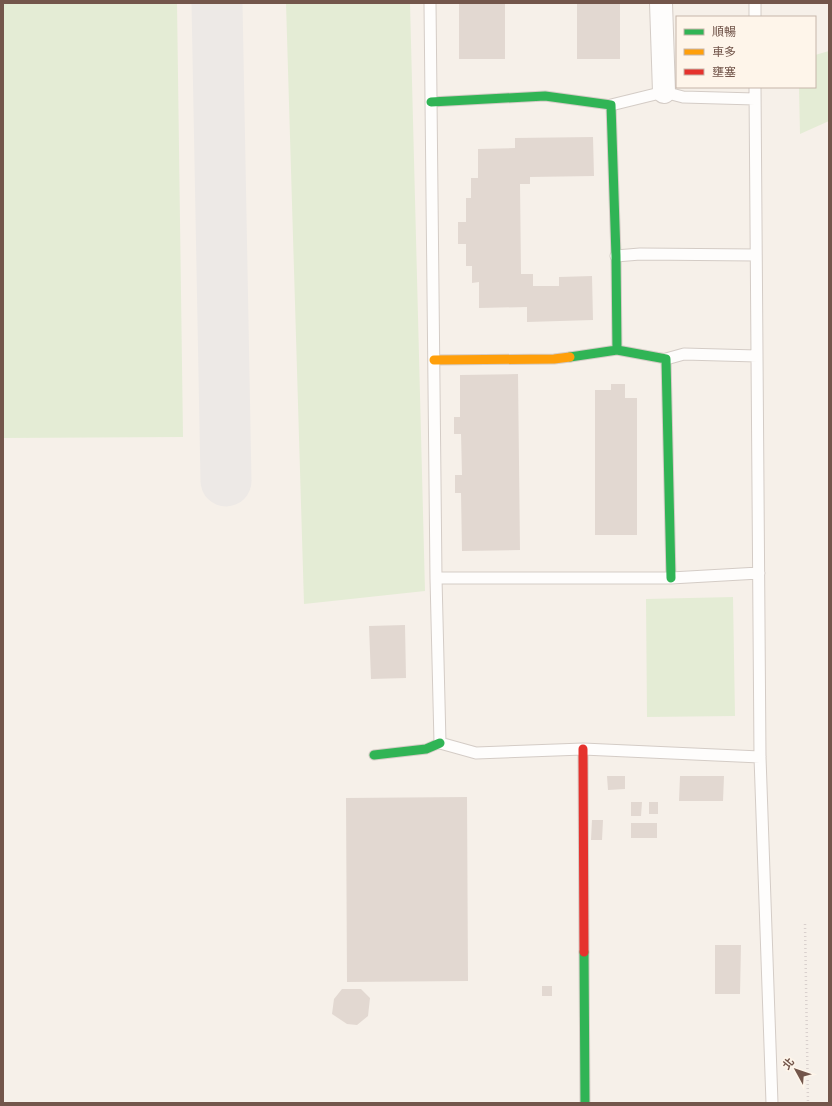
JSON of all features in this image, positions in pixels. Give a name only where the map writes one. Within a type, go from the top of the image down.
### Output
[{"type":"street","points":[[661,3],[664,92]]},
{"type":"street","points":[[431,102],[545,96],[611,105],[616,256],[617,350]]},
{"type":"street","points":[[434,360],[554,359],[617,350],[666,359],[671,578]]},
{"type":"street","points":[[374,755],[426,749],[440,743]]},
{"type":"street","points":[[583,748],[585,1103]]},
{"type":"lane","points":[[430,3],[436,578],[440,743],[476,753],[583,748],[760,757]]},
{"type":"lane","points":[[755,16],[756,3]]},
{"type":"lane","points":[[755,88],[760,757],[772,1103]]},
{"type":"lane","points":[[611,105],[664,92],[683,97],[755,99]]},
{"type":"lane","points":[[616,256],[640,254],[756,255]]},
{"type":"lane","points":[[666,359],[684,354],[757,356]]},
{"type":"lane","points":[[436,578],[671,578],[759,573]]},
{"type":"path","points":[[805,924],[808,1103]]},
{"type":"green space","points":[[3,3],[177,3],[183,437],[3,438]]},
{"type":"green space","points":[[286,3],[410,3],[425,591],[304,604]]},
{"type":"green space","points":[[829,51],[829,121],[800,134],[799,88],[816,88],[816,55]]},
{"type":"green space","points":[[733,597],[735,716],[647,717],[646,599]]},
{"type":"building","points":[[459,3],[505,3],[505,59],[459,59]]},
{"type":"building","points":[[577,3],[620,3],[620,59],[577,59]]},
{"type":"building","points":[[593,137],[594,176],[530,177],[530,184],[520,184],[521,274],[533,274],[533,286],[559,286],[559,277],[592,276],[593,320],[527,322],[527,307],[479,308],[479,282],[472,283],[472,266],[466,266],[466,244],[458,244],[458,222],[466,222],[466,198],[471,198],[471,178],[478,178],[478,149],[515,148],[515,138]]},
{"type":"building","points":[[518,374],[520,550],[462,551],[461,493],[455,493],[455,475],[462,475],[461,434],[454,434],[454,417],[460,417],[460,375]]},
{"type":"building","points":[[611,384],[625,384],[625,398],[637,398],[637,535],[595,535],[595,390],[611,390]]},
{"type":"building","points":[[405,625],[406,678],[371,679],[369,626]]},
{"type":"building","points":[[607,776],[625,776],[625,789],[608,790]]},
{"type":"building","points":[[680,776],[724,776],[723,801],[679,801]]},
{"type":"building","points":[[467,797],[468,981],[347,982],[346,798]]},
{"type":"building","points":[[631,802],[642,802],[641,816],[631,816]]},
{"type":"building","points":[[649,802],[658,802],[658,814],[649,814]]},
{"type":"building","points":[[592,820],[603,820],[602,840],[591,840]]},
{"type":"building","points":[[631,823],[657,823],[657,838],[631,838]]},
{"type":"building","points":[[715,945],[741,945],[740,994],[715,994]]},
{"type":"building","points":[[542,986],[552,986],[552,996],[542,996]]},
{"type":"building","points":[[342,989],[361,989],[370,998],[368,1016],[357,1025],[347,1024],[332,1014],[334,999]]},
{"type":"taxiway","points":[[217,3],[226,481]]},
{"type":"traffic: fast","points":[[431,102],[545,96],[611,105],[616,256],[617,350]]},
{"type":"traffic: fast","points":[[570,357],[617,350],[666,359],[671,578]]},
{"type":"traffic: fast","points":[[374,755],[426,749],[440,743]]},
{"type":"traffic: fast","points":[[584,952],[585,1103]]},
{"type":"traffic: slow","points":[[434,360],[554,359],[570,357]]},
{"type":"traffic: jam","points":[[583,749],[584,952]]}]
